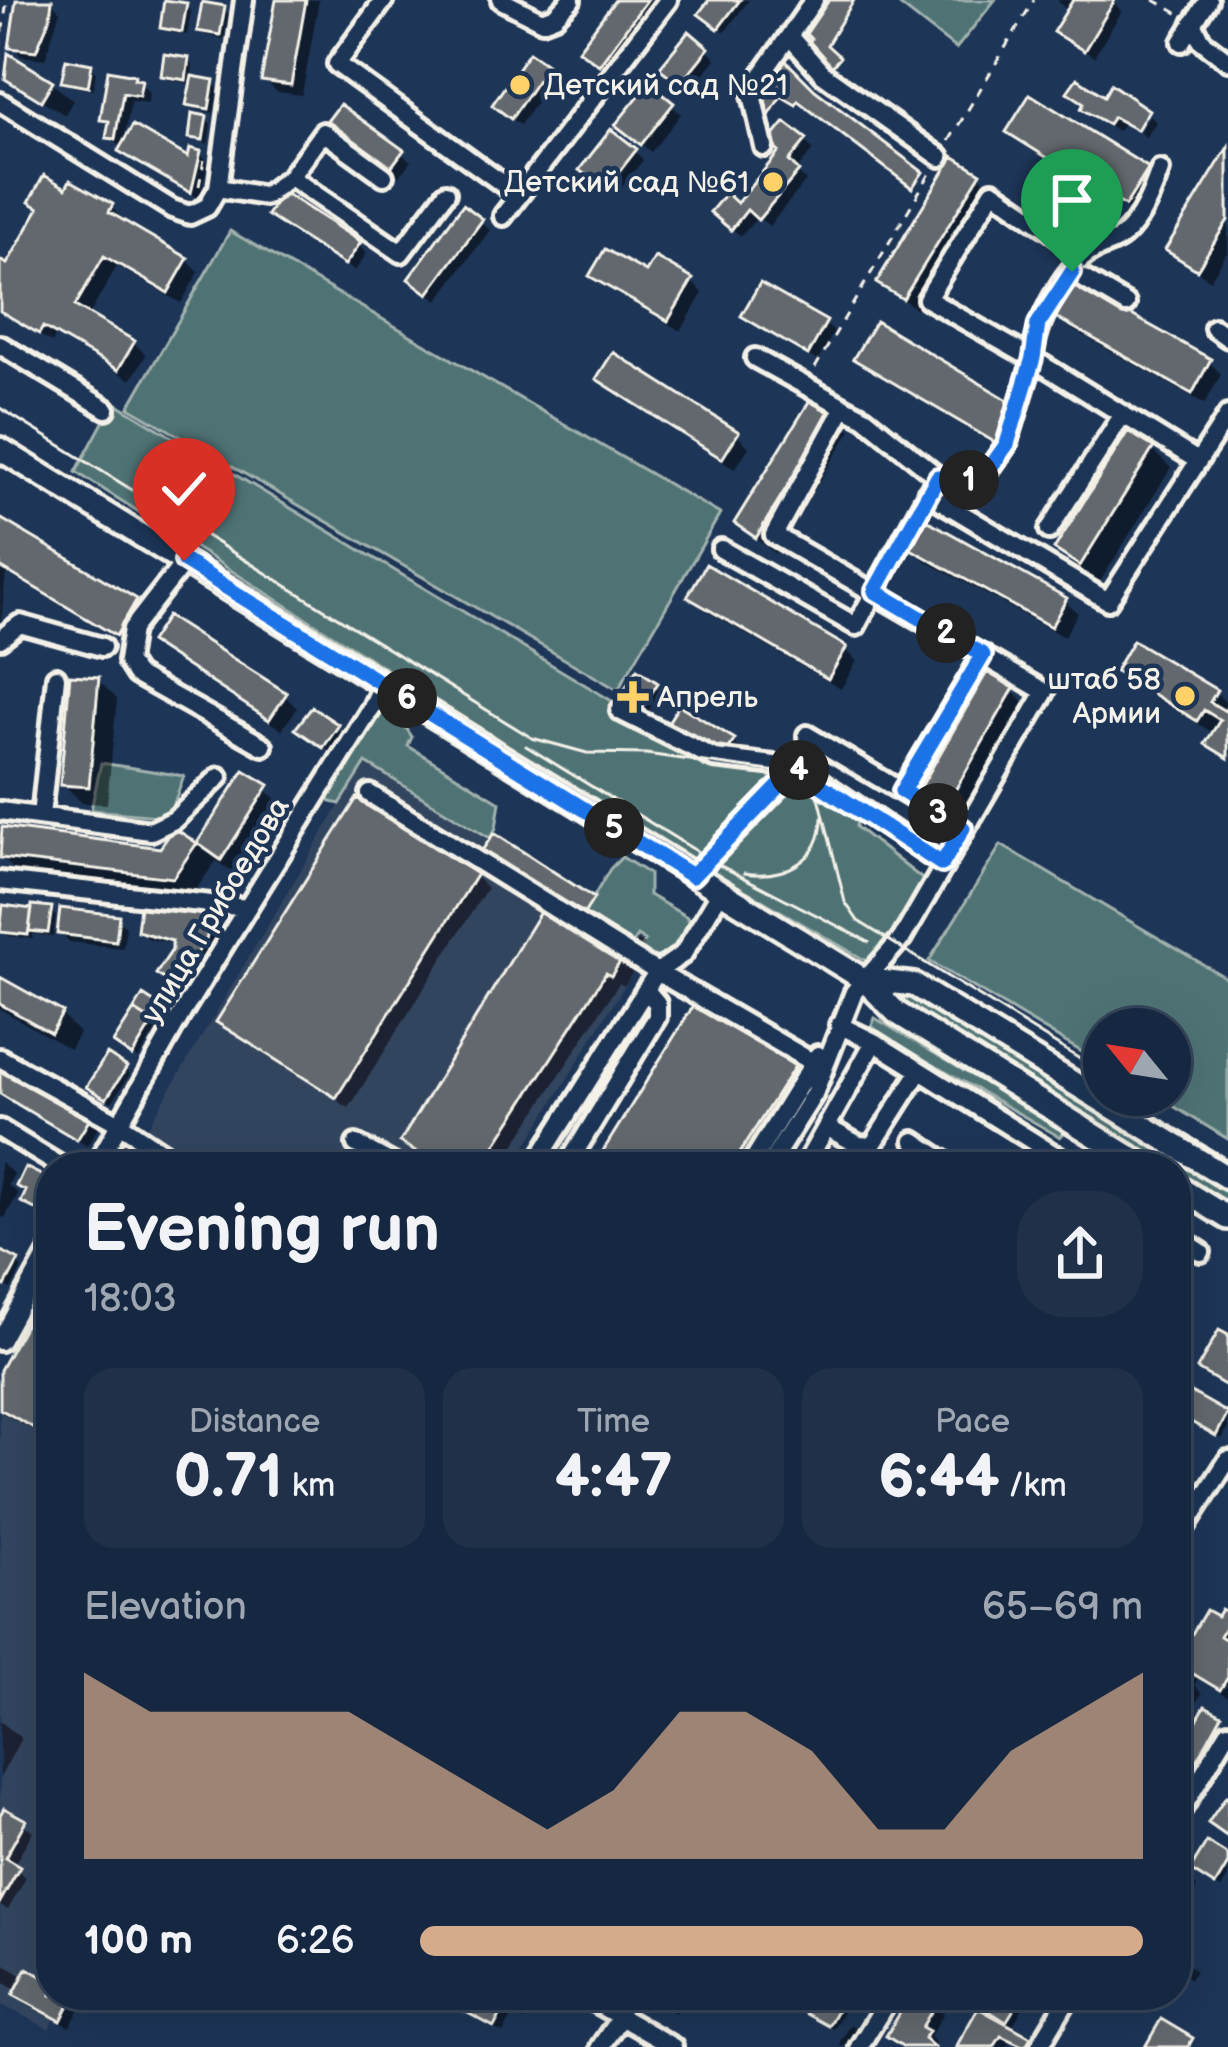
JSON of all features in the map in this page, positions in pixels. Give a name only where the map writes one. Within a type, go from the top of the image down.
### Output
[{"type":"main road","points":[[0,449],[862,979],[897,1013],[1122,1152]]},
{"type":"main road","points":[[862,979],[914,986],[1185,1152]]},
{"type":"main road","points":[[1191,1155],[1228,1178]]},
{"type":"main road","points":[[1191,1195],[1228,1218]]},
{"type":"street","points":[[0,102],[172,209],[190,215],[207,207],[218,188],[244,0]]},
{"type":"street","points":[[384,0],[337,64],[518,195]]},
{"type":"street","points":[[501,0],[542,20],[555,16],[572,0]]},
{"type":"street","points":[[503,216],[668,0]]},
{"type":"street","points":[[764,147],[752,90],[814,0]]},
{"type":"street","points":[[1182,41],[1208,0]]},
{"type":"street","points":[[1193,23],[1202,41],[1228,61]]},
{"type":"street","points":[[789,36],[823,74],[940,157]]},
{"type":"street","points":[[218,188],[265,196],[290,177],[323,133],[384,176]]},
{"type":"street","points":[[932,485],[980,482],[992,467],[1007,444],[1033,358],[1038,324],[1086,254],[1123,236],[1147,204],[1160,170]]},
{"type":"street","points":[[290,177],[401,253],[446,194]]},
{"type":"street","points":[[1086,254],[993,190],[927,298],[1198,461]]},
{"type":"street","points":[[1072,272],[1126,304]]},
{"type":"street","points":[[0,344],[106,409]]},
{"type":"street","points":[[755,358],[865,418],[932,485],[1108,601],[1228,415]]},
{"type":"street","points":[[778,1152],[814,1094],[862,979],[902,938],[1045,692],[774,535],[844,407]]},
{"type":"street","points":[[1049,530],[1124,414]]},
{"type":"street","points":[[721,549],[856,626],[932,485]]},
{"type":"street","points":[[184,561],[132,629],[127,661],[136,674],[263,746]]},
{"type":"street","points":[[0,639],[20,624],[102,647]]},
{"type":"street","points":[[902,791],[983,655]]},
{"type":"street","points":[[41,816],[56,677]]},
{"type":"street","name":"улица Грибоедова","points":[[103,1152],[383,683]]},
{"type":"street","points":[[620,711],[714,758],[796,769],[942,864]]},
{"type":"street","points":[[807,735],[963,828]]},
{"type":"street","points":[[692,876],[796,769]]},
{"type":"street","points":[[0,811],[151,831],[174,820],[219,777]]},
{"type":"street","points":[[370,794],[814,1063]]},
{"type":"street","points":[[0,880],[247,908]]},
{"type":"street","points":[[544,1152],[657,972],[683,954],[720,893]]},
{"type":"street","points":[[575,1152],[657,1017],[657,1003],[646,990]]},
{"type":"street","points":[[758,1152],[839,1025]]},
{"type":"street","points":[[839,1025],[874,1042],[1047,1152]]},
{"type":"street","points":[[813,1152],[874,1042]]},
{"type":"street","points":[[0,1058],[161,1152]]},
{"type":"street","points":[[828,1128],[859,1145],[872,1146],[919,1072]]},
{"type":"street","points":[[0,1129],[38,1152]]},
{"type":"street","points":[[914,1141],[930,1152]]},
{"type":"street","points":[[356,1144],[371,1152]]},
{"type":"street","points":[[1191,1245],[1201,1252]]},
{"type":"street","points":[[0,1341],[36,1275]]},
{"type":"street","points":[[1191,1518],[1228,1460]]},
{"type":"street","points":[[1191,1794],[1228,1732]]},
{"type":"street","points":[[605,2010],[674,2047]]},
{"type":"street","points":[[859,2047],[882,2010]]},
{"type":"street","points":[[1039,2047],[1061,2010]]},
{"type":"street","points":[[600,2047],[619,2019]]},
{"type":"path","points":[[0,50],[7,0]]},
{"type":"path","points":[[805,386],[1034,0]]},
{"type":"path","points":[[1154,0],[1193,23]]},
{"type":"shaded area","points":[[365,762],[654,938],[522,1152],[133,1152]]},
{"type":"shaded area","points":[[36,1314],[36,2010],[59,2010],[49,2029],[0,2004],[0,1375]]},
{"type":"green space","points":[[893,0],[995,0],[956,49]]},
{"type":"green space","points":[[230,231],[720,514],[618,690],[129,407]]},
{"type":"green space","points":[[114,402],[612,701],[619,717],[714,769],[786,777],[824,790],[857,813],[856,827],[926,882],[891,944],[871,961],[863,959],[629,823],[76,472]]},
{"type":"green space","points":[[385,711],[405,726],[412,737],[408,746],[500,802],[490,838],[366,763],[340,804],[331,802],[326,795],[370,724]]},
{"type":"green space","points":[[101,763],[184,776],[169,817],[91,810]]},
{"type":"green space","points":[[1001,845],[1228,979],[1228,1139],[1190,1116],[1191,1008],[1083,1008],[1083,1053],[929,961]]},
{"type":"green space","points":[[622,857],[649,874],[649,895],[687,917],[688,927],[673,953],[637,955],[645,941],[637,936],[628,950],[580,920]]},
{"type":"green space","points":[[909,992],[1083,1099],[1083,1116],[1111,1116],[1169,1152],[1140,1152],[901,1005]]},
{"type":"green space","points":[[875,1018],[1061,1128],[1063,1134],[1060,1137],[881,1035],[872,1026]]},
{"type":"green space","points":[[1191,1165],[1228,1188],[1228,1207],[1191,1184]]},
{"type":"building","points":[[16,0],[52,0],[36,51],[9,48]]},
{"type":"building","points":[[164,0],[187,3],[182,32],[160,28]]},
{"type":"building","points":[[276,0],[306,0],[291,85],[261,81]]},
{"type":"building","points":[[615,0],[647,0],[599,65],[578,50]]},
{"type":"building","points":[[709,0],[740,0],[718,29],[698,14]]},
{"type":"building","points":[[829,0],[854,0],[827,45],[840,57],[831,68],[806,48],[811,39],[806,34]]},
{"type":"building","points":[[1073,0],[1115,0],[1084,51],[1053,32]]},
{"type":"building","points":[[202,2],[225,6],[220,35],[197,31]]},
{"type":"building","points":[[689,31],[709,48],[680,84],[659,68]]},
{"type":"building","name":"Детский сад №21","points":[[529,52],[548,65],[511,119],[492,105]]},
{"type":"building","points":[[8,53],[53,81],[41,101],[5,79]]},
{"type":"building","points":[[164,54],[189,58],[186,80],[161,76]]},
{"type":"building","points":[[66,59],[92,64],[88,87],[61,82]]},
{"type":"building","points":[[784,59],[815,90],[923,172],[912,188],[798,101],[796,105],[781,96],[769,116],[758,109],[772,89],[765,84]]},
{"type":"building","points":[[108,70],[142,80],[139,96],[123,93],[115,139],[106,138],[109,121],[100,120]]},
{"type":"building","points":[[192,76],[214,80],[209,109],[186,105]]},
{"type":"building","points":[[1077,78],[1104,96],[1111,84],[1149,110],[1137,130],[1113,117],[1108,124],[1081,109],[1084,103],[1067,92]]},
{"type":"building","points":[[649,83],[674,103],[641,145],[615,125]]},
{"type":"building","points":[[1030,94],[1149,168],[1125,206],[1006,132]]},
{"type":"building","points":[[340,104],[404,150],[389,170],[325,124]]},
{"type":"building","points":[[192,113],[207,116],[203,140],[189,138]]},
{"type":"building","name":"Детский сад №61","points":[[785,122],[807,139],[789,161],[799,171],[758,220],[747,210],[731,230],[710,212],[726,193],[737,203],[779,152],[768,143]]},
{"type":"building","points":[[133,125],[188,157],[190,148],[201,151],[191,193],[118,151]]},
{"type":"building","points":[[611,129],[637,149],[605,190],[579,170]]},
{"type":"building","points":[[1228,147],[1228,220],[1197,270],[1165,250]]},
{"type":"building","points":[[953,156],[981,173],[903,299],[876,283]]},
{"type":"building","points":[[44,175],[66,188],[70,180],[113,204],[109,212],[188,258],[168,293],[104,256],[75,306],[135,341],[118,370],[43,327],[39,334],[0,311],[0,260],[7,264],[39,208],[29,202]]},
{"type":"building","points":[[283,192],[361,242],[345,265],[267,215]]},
{"type":"building","points":[[463,204],[483,219],[428,294],[408,279]]},
{"type":"building","points":[[605,249],[646,272],[655,257],[693,279],[668,321],[589,276]]},
{"type":"building","points":[[760,283],[827,321],[808,355],[741,316]]},
{"type":"building","points":[[1074,283],[1211,359],[1192,394],[1055,317]]},
{"type":"building","points":[[876,321],[1018,406],[996,443],[853,359]]},
{"type":"building","points":[[613,352],[739,432],[722,459],[596,379]]},
{"type":"building","points":[[812,397],[834,409],[756,538],[734,523]]},
{"type":"building","points":[[1128,431],[1154,447],[1080,566],[1054,549]]},
{"type":"building","points":[[0,518],[137,599],[116,636],[0,567]]},
{"type":"building","points":[[925,519],[1067,598],[1051,627],[909,548]]},
{"type":"building","points":[[706,564],[847,647],[828,679],[687,597]]},
{"type":"building","points":[[167,616],[287,693],[269,720],[150,642]]},
{"type":"building","name":"штаб 58 Армии","points":[[1133,640],[1217,690],[1210,702],[1225,711],[1228,705],[1228,758],[1205,744],[1220,720],[1204,710],[1197,721],[1115,671]]},
{"type":"building","points":[[637,669],[658,683],[642,708],[621,695]]},
{"type":"building","points":[[987,672],[1014,688],[942,813],[915,797]]},
{"type":"building","points":[[70,675],[99,677],[89,787],[60,785]]},
{"type":"building","points":[[679,705],[735,739],[724,756],[667,724]]},
{"type":"building","points":[[312,707],[339,725],[323,748],[295,729]]},
{"type":"building","points":[[244,770],[269,785],[221,860],[197,843]]},
{"type":"building","points":[[357,798],[477,874],[336,1098],[216,1022]]},
{"type":"building","points":[[2,827],[160,848],[174,828],[197,843],[173,878],[0,858]]},
{"type":"building","points":[[494,833],[594,898],[580,920],[479,855]]},
{"type":"building","points":[[3,905],[32,909],[28,935],[0,932]]},
{"type":"building","points":[[32,905],[52,907],[48,933],[29,931]]},
{"type":"building","points":[[140,906],[198,912],[209,928],[175,986],[156,974],[172,950],[172,941],[137,931]]},
{"type":"building","points":[[60,908],[119,915],[116,941],[57,934]]},
{"type":"building","points":[[540,912],[602,949],[605,945],[624,956],[611,976],[606,973],[491,1152],[416,1152],[400,1142]]},
{"type":"building","points":[[0,977],[63,1012],[51,1033],[0,1004]]},
{"type":"building","points":[[143,995],[163,1008],[153,1022],[134,1010]]},
{"type":"building","points":[[695,1003],[795,1066],[741,1152],[602,1152]]},
{"type":"building","points":[[134,1010],[153,1022],[132,1056],[113,1043]]},
{"type":"building","points":[[107,1054],[127,1067],[106,1099],[86,1087]]},
{"type":"building","points":[[0,1063],[91,1117],[77,1140],[0,1094]]},
{"type":"building","points":[[25,1167],[36,1172],[36,1210],[21,1202],[26,1191],[16,1186]]},
{"type":"building","points":[[0,1250],[19,1260],[5,1286],[0,1283]]},
{"type":"building","points":[[36,1305],[34,1428],[0,1409],[0,1370]]},
{"type":"building","points":[[1219,1330],[1228,1335],[1228,1387],[1197,1369]]},
{"type":"building","points":[[1191,1392],[1228,1413],[1216,1436],[1191,1422]]},
{"type":"building","points":[[1221,1609],[1228,1613],[1220,1636],[1228,1641],[1228,1677],[1220,1690],[1191,1673],[1191,1636],[1206,1610],[1217,1616]]},
{"type":"building","points":[[1205,1706],[1222,1715],[1191,1771],[1191,1731]]},
{"type":"building","points":[[1228,1798],[1228,1837],[1208,1823]]},
{"type":"building","points":[[4,1808],[26,1820],[5,1858],[20,1867],[0,1902],[0,1815]]},
{"type":"building","points":[[1207,1842],[1228,1855],[1215,1886],[1191,1868]]},
{"type":"building","points":[[27,1968],[36,1973],[36,2007],[13,1995]]},
{"type":"building","points":[[41,2010],[66,2010],[61,2021]]},
{"type":"building","points":[[462,2010],[503,2010],[494,2027]]},
{"type":"building","points":[[808,2010],[837,2010],[828,2026],[806,2014]]},
{"type":"building","points":[[902,2010],[932,2010],[922,2027],[929,2031],[924,2038],[934,2047],[904,2047],[886,2036]]},
{"type":"building","points":[[977,2010],[1031,2037],[1025,2047],[1001,2036],[994,2047],[956,2047]]},
{"type":"building","points":[[988,2010],[1014,2010],[1006,2022]]},
{"type":"building","points":[[1161,2019],[1193,2038],[1188,2047],[1145,2047]]},
{"type":"tram line","points":[[0,408],[532,738],[587,753],[646,754],[799,775],[820,801],[845,902],[858,921],[1083,1061]]},
{"type":"tram line","points":[[526,746],[719,865],[869,942]]},
{"type":"tram line","points":[[744,873],[773,873],[798,864],[815,846],[822,817]]},
{"type":"tram line","points":[[1156,1116],[1228,1160]]},
{"type":"place","name":"Детский сад №21","points":[[520,85]]},
{"type":"place","name":"Детский сад №61","points":[[773,182]]},
{"type":"place","name":"штаб 58 Армии","points":[[1185,696]]},
{"type":"place","name":"Апрель","points":[[633,697]]},
{"type":"route","points":[[184,561],[692,876],[796,769],[942,864],[963,828],[902,791],[983,655],[875,591],[938,477],[980,482],[1007,444],[1033,358],[1038,324],[1072,272]]}]
